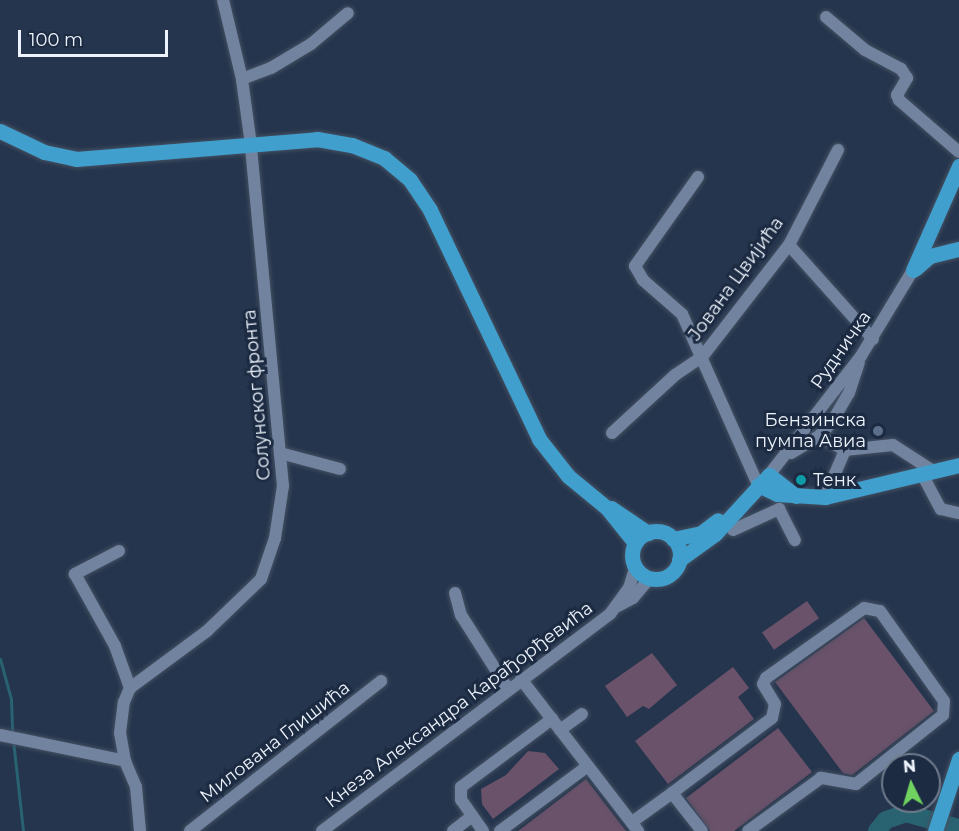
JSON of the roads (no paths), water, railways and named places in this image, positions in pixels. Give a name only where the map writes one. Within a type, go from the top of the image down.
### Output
[{"type":"main road","points":[[0,131],[44,152],[76,159],[317,139],[352,144],[384,158],[410,180],[430,210],[539,439],[568,476],[607,507],[635,543]]},
{"type":"main road","points":[[914,270],[959,166]]},
{"type":"main road","points":[[914,270],[930,256],[959,249]]},
{"type":"main road","points":[[679,560],[673,539],[662,532],[648,533],[635,543],[632,555],[636,568],[650,578],[666,577],[679,560],[707,541],[763,480],[798,497],[825,497],[959,465]]},
{"type":"main road","points":[[607,507],[624,514],[648,533]]},
{"type":"main road","points":[[673,539],[701,533],[735,509]]},
{"type":"main road","points":[[934,831],[959,759]]},
{"type":"street","name":"Солунског фронта","points":[[130,688],[207,631],[261,579],[275,538],[282,486],[280,453],[251,145],[242,79],[223,0]]},
{"type":"street","points":[[242,79],[271,68],[310,44],[348,13]]},
{"type":"street","points":[[826,18],[865,50],[902,69],[907,78],[897,95],[899,100],[959,152]]},
{"type":"street","name":"Јована Цвијића","points":[[612,433],[675,375],[702,357],[789,245],[838,150]]},
{"type":"street","points":[[698,177],[636,260],[643,280],[682,314],[763,480]]},
{"type":"street","points":[[789,245],[873,339]]},
{"type":"street","name":"Рудничка","points":[[763,480],[861,356],[914,270]]},
{"type":"street","points":[[782,458],[819,436],[845,403],[861,356]]},
{"type":"street","points":[[819,436],[845,450],[893,445],[928,473],[941,509],[959,513]]},
{"type":"street","points":[[825,497],[845,450]]},
{"type":"street","points":[[280,453],[340,469]]},
{"type":"street","points":[[735,509],[753,520]]},
{"type":"street","points":[[733,530],[778,509],[795,540]]},
{"type":"street","points":[[119,551],[75,574],[115,646],[130,688],[120,733],[125,760],[136,787],[140,831]]},
{"type":"street","name":"Кнеза Александра Карађорђевића","points":[[618,606],[636,568]]},
{"type":"street","name":"Кнеза Александра Карађорђевића","points":[[321,831],[618,606],[633,598],[650,578]]},
{"type":"street","points":[[455,593],[461,615],[508,689]]},
{"type":"street","points":[[521,679],[635,827],[672,793],[772,718],[775,704],[763,684],[766,678],[864,608],[880,611],[944,701],[943,715],[856,784],[821,778],[748,831]]},
{"type":"street","name":"Милована Глишића","points":[[190,831],[381,681]]},
{"type":"street","points":[[560,730],[582,714]]},
{"type":"street","points":[[483,831],[471,818],[459,796],[464,784],[552,719]]},
{"type":"street","points":[[2,735],[125,760]]},
{"type":"street","points":[[500,831],[588,766]]},
{"type":"street","points":[[672,793],[702,831]]},
{"type":"street","points":[[453,831],[471,818]]},
{"type":"waterway","points":[[0,659],[11,699],[12,734]]},
{"type":"waterway","points":[[13,740],[23,831]]},
{"type":"waterway","points":[[877,831],[886,820],[906,813],[959,828]]},
{"type":"place","name":"Бензинска пумпа Авиа","points":[[878,431]]},
{"type":"place","name":"Тенк","points":[[801,480]]}]
